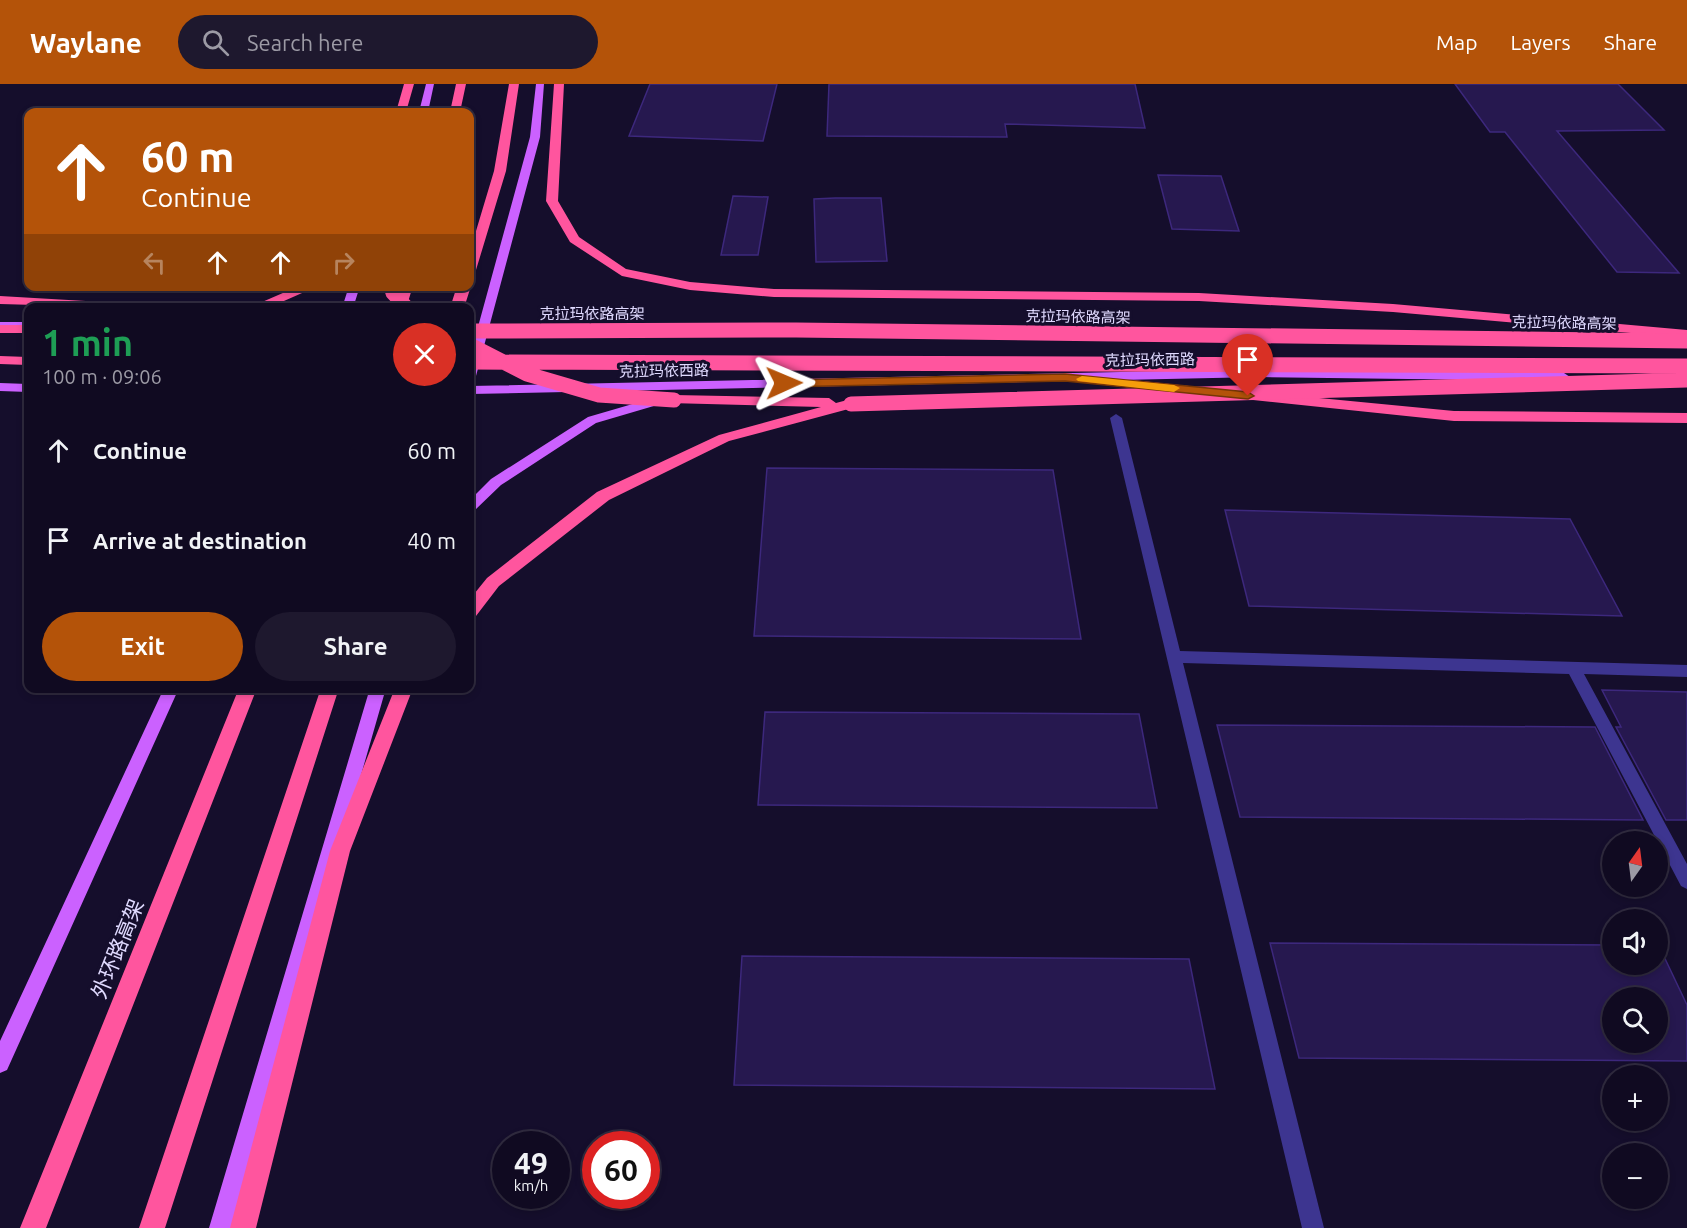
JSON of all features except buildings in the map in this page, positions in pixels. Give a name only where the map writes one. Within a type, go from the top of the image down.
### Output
[{"type":"highway","points":[[401,108],[409,84]]},
{"type":"highway","points":[[456,108],[461,84]]},
{"type":"highway","points":[[474,257],[500,171],[514,84]]},
{"type":"highway","points":[[560,84],[552,201],[573,239],[622,272],[690,286],[774,293],[1199,297],[1393,308],[1687,334]]},
{"type":"highway","points":[[267,303],[299,291]]},
{"type":"highway","points":[[393,291],[403,303]]},
{"type":"highway","points":[[0,300],[51,303]]},
{"type":"highway","points":[[0,327],[24,327]]},
{"type":"highway","name":"克拉玛依路高架","points":[[474,329],[796,330],[1687,341]]},
{"type":"highway","points":[[474,347],[527,374],[599,395],[674,400],[852,404],[1687,379]]},
{"type":"highway","points":[[0,360],[24,361]]},
{"type":"highway","points":[[474,362],[1687,366]]},
{"type":"highway","points":[[1065,377],[1454,416],[1687,418]]},
{"type":"highway","points":[[474,606],[493,582],[603,496],[724,438],[852,404]]},
{"type":"highway","name":"外环路高架","points":[[33,1228],[246,693]]},
{"type":"highway","points":[[152,1228],[328,693]]},
{"type":"highway","points":[[243,1228],[340,851],[404,693]]},
{"type":"main road","points":[[424,108],[430,84]]},
{"type":"main road","points":[[474,362],[535,137],[540,84]]},
{"type":"main road","name":"克拉玛依西路","points":[[474,328],[1687,347]]},
{"type":"main road","name":"克拉玛依西路","points":[[474,390],[1259,373],[1687,379]]},
{"type":"main road","points":[[474,503],[496,482],[592,420],[714,385]]},
{"type":"main road","points":[[0,387],[24,387]]},
{"type":"main road","points":[[0,1063],[170,693]]},
{"type":"main road","points":[[220,1228],[377,693]]},
{"type":"street","points":[[1116,418],[1312,1228]]},
{"type":"street","points":[[1174,657],[1687,671]]},
{"type":"street","points":[[1574,669],[1687,881]]},
{"type":"slow traffic","points":[[1082,379],[1174,388]]},
{"type":"route","points":[[784,383],[1065,377],[1248,396]]}]
